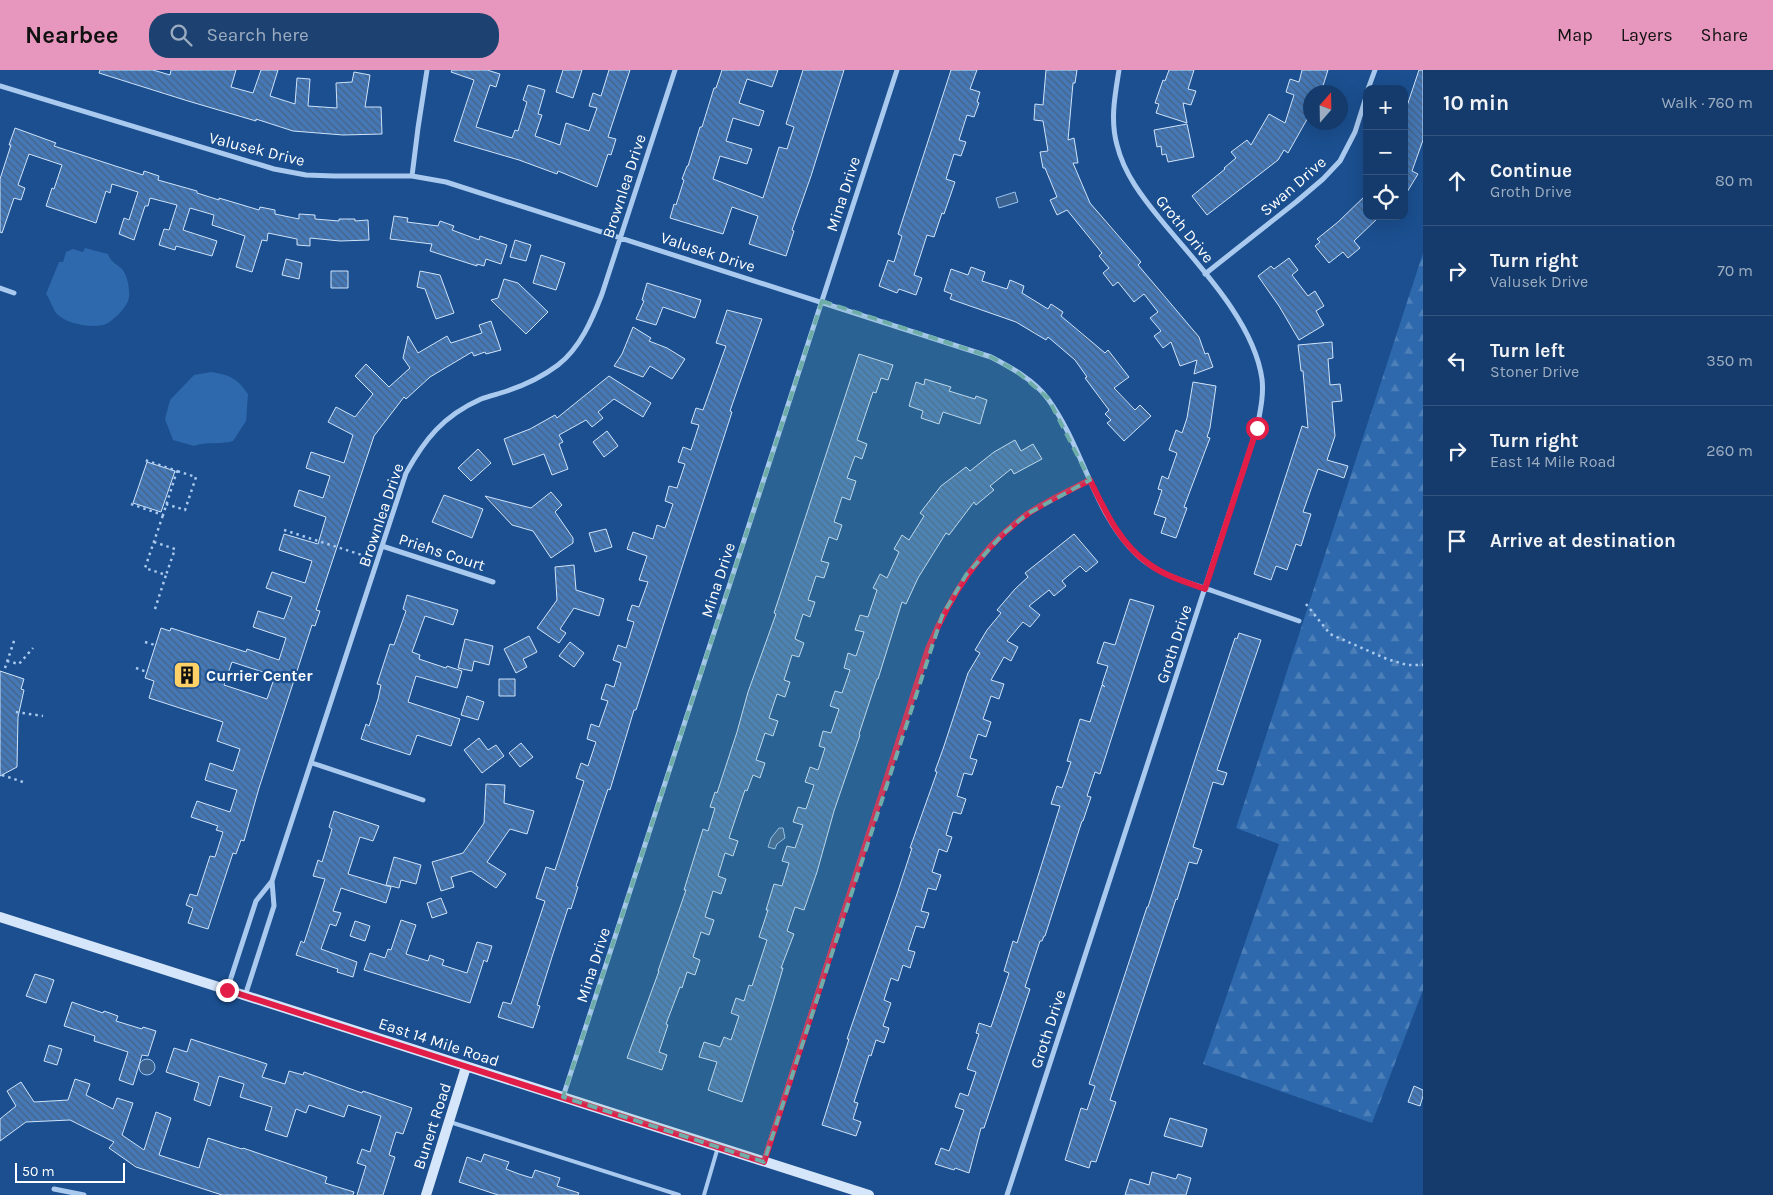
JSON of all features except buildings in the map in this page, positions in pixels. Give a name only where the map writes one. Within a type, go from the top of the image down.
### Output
[{"type":"main road","name":"East 14 Mile Road","points":[[0,917],[869,1195]]},
{"type":"main road","name":"Bunert Road","points":[[426,1195],[466,1067]]},
{"type":"street","points":[[412,176],[427,70]]},
{"type":"street","name":"Brownlea Drive","points":[[227,990],[256,901],[272,881],[406,473],[424,442],[435,429],[457,412],[481,399],[537,380],[559,364],[575,347],[590,325],[621,237],[675,70]]},
{"type":"street","name":"Mina Drive","points":[[563,1097],[897,70]]},
{"type":"street","name":"Groth Drive","points":[[1007,1195],[1257,428],[1262,402],[1262,380],[1255,351],[1237,316],[1147,203],[1123,162],[1117,146],[1113,119],[1119,70]]},
{"type":"street","points":[[1369,85],[1375,70]]},
{"type":"street","name":"Valusek Drive","points":[[0,86],[274,169],[306,175],[412,176],[446,182],[822,301],[991,357],[1015,370],[1048,398],[1064,423],[1090,480],[1118,531],[1138,556],[1150,566],[1174,578],[1299,621]]},
{"type":"street","name":"Swan Drive","points":[[1205,274],[1296,202],[1323,179],[1340,161],[1354,132],[1363,106]]},
{"type":"street","points":[[0,288],[14,293]]},
{"type":"street","points":[[764,1162],[928,649],[942,616],[966,575],[1003,534],[1027,514],[1090,480]]},
{"type":"street","name":"Priehs Court","points":[[382,546],[493,582]]},
{"type":"street","points":[[312,763],[423,800]]},
{"type":"street","name":"Brownlea Drive","points":[[245,996],[274,906],[272,881]]},
{"type":"street","points":[[54,1189],[84,1195]]},
{"type":"lane","points":[[449,1122],[679,1195]]},
{"type":"lane","points":[[704,1195],[718,1147]]},
{"type":"path","points":[[145,460],[196,477],[185,510],[166,504]]},
{"type":"path","points":[[166,575],[145,568],[177,471]]},
{"type":"path","points":[[130,504],[163,515]]},
{"type":"path","points":[[284,530],[369,557]]},
{"type":"path","points":[[154,542],[175,549],[155,609]]},
{"type":"path","points":[[1306,604],[1330,634],[1387,659],[1407,665],[1423,665]]},
{"type":"path","points":[[5,668],[15,638]]},
{"type":"path","points":[[145,642],[155,645]]},
{"type":"path","points":[[7,661],[19,664],[33,648]]},
{"type":"path","points":[[136,668],[147,672]]},
{"type":"path","points":[[16,712],[43,716]]},
{"type":"path","points":[[2,775],[23,782]]},
{"type":"highlighted area","points":[[822,301],[991,357],[1015,370],[1048,398],[1090,480],[1027,514],[1003,534],[966,575],[942,616],[764,1162],[563,1097]]},
{"type":"green space","points":[[85,248],[108,254],[112,261],[123,270],[128,281],[129,294],[126,304],[115,318],[103,325],[82,325],[61,318],[55,312],[46,294],[59,262],[63,262],[66,252],[73,249],[83,252]]},
{"type":"green space","points":[[1423,253],[1423,990],[1372,1123],[1203,1064],[1279,844],[1236,828]]},
{"type":"green space","points":[[211,372],[232,378],[248,394],[246,421],[233,441],[194,446],[173,440],[165,419],[170,400],[194,375]]},
{"type":"shaded area","points":[[1015,192],[1018,202],[999,208],[996,198]]},
{"type":"shaded area","points":[[779,828],[783,828],[785,838],[777,844],[775,849],[768,847],[771,838]]},
{"type":"shaded area","points":[[147,1059],[153,1061],[155,1067],[153,1073],[147,1075],[141,1073],[139,1067],[141,1061]]},
{"type":"place","name":"Currier Center","points":[[187,675]]},
{"type":"route","points":[[227,990],[764,1162],[928,649],[942,616],[966,575],[1003,534],[1027,514],[1090,480],[1109,518],[1122,538],[1138,556],[1150,566],[1174,578],[1205,589],[1257,428]]}]
